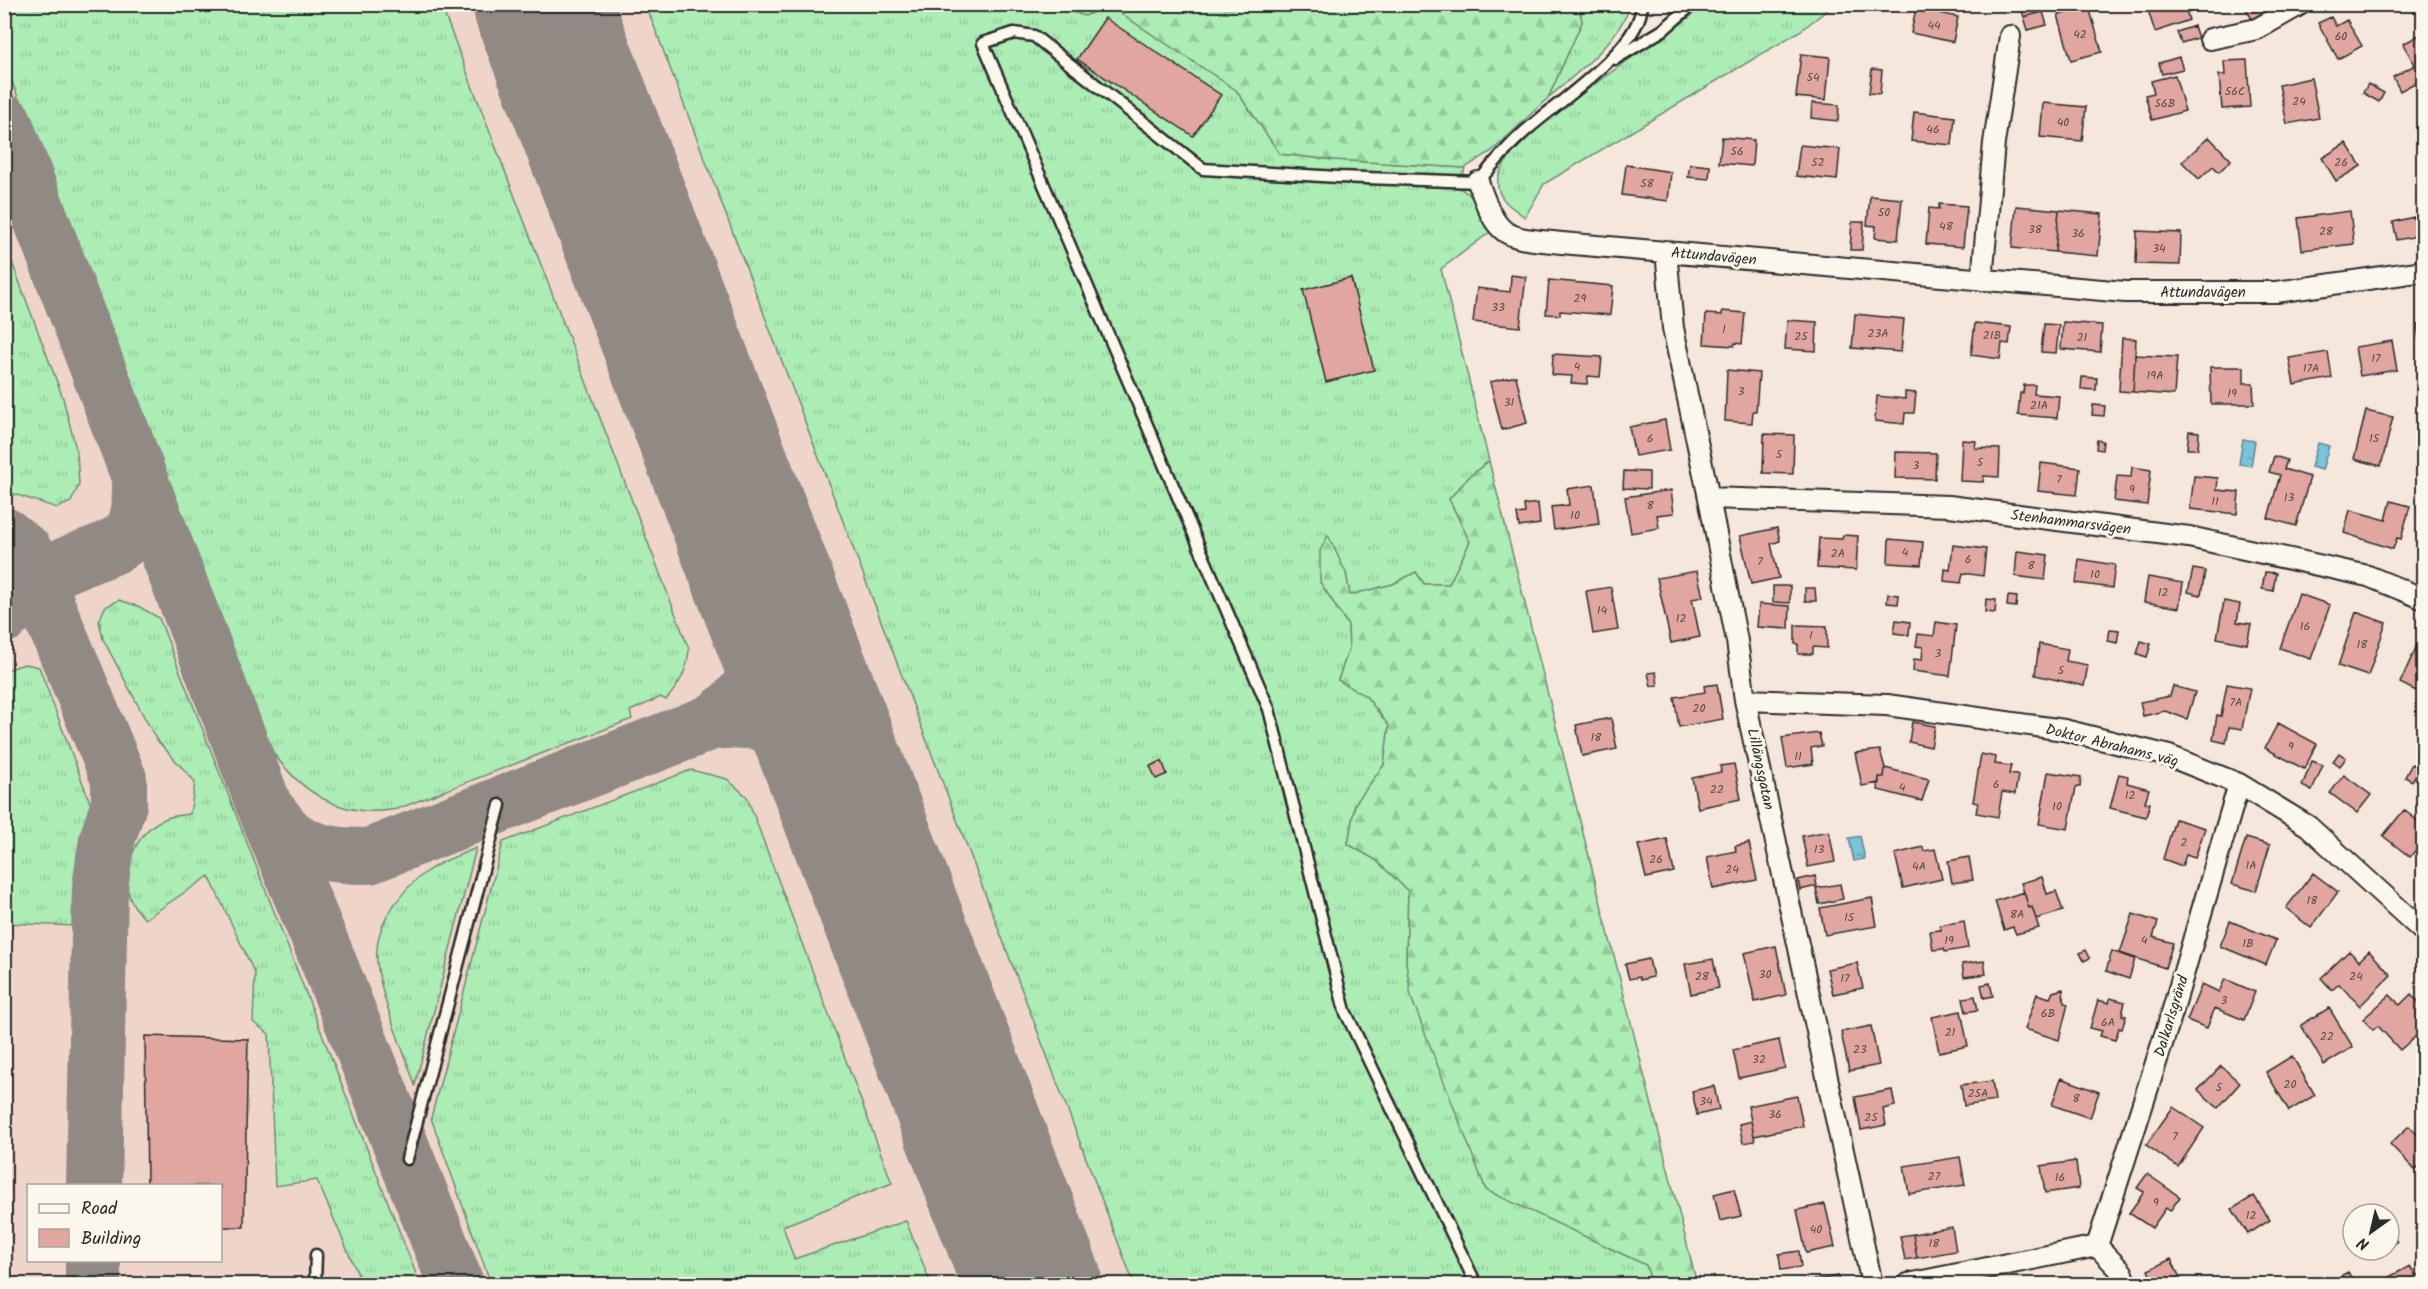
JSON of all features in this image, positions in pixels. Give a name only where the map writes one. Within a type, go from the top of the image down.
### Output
[{"type":"street","points":[[2210,39],[2258,29],[2301,4]]},
{"type":"street","points":[[1982,280],[1994,143],[2010,36]]},
{"type":"street","name":"Attundavägen","points":[[1478,182],[1486,205],[1499,229],[1515,238],[2125,292],[2277,292],[2424,271]]},
{"type":"street","name":"Lillängsgatan","points":[[1666,251],[1673,328],[1709,498],[1746,700],[1872,1284]]},
{"type":"street","name":"Stenhammarsvägen","points":[[1709,498],[1949,506],[2189,537],[2368,576],[2424,599]]},
{"type":"street","name":"Doktor Abrahams väg","points":[[1746,700],[1887,705],[2064,730],[2169,756],[2240,784],[2308,826],[2424,932]]},
{"type":"street","name":"Dalkarlsgränd","points":[[2097,1246],[2171,1016],[2240,784]]},
{"type":"street","points":[[1908,1284],[2097,1246],[2122,1272],[2127,1284]]},
{"type":"lane","points":[[1605,66],[1625,43],[1642,13],[1642,4]]},
{"type":"lane","points":[[1476,1284],[1345,1011],[1269,709],[983,43],[1014,33],[1034,36],[1203,169],[1478,182],[1520,135],[1605,66],[1663,30],[1693,4]]},
{"type":"lane","points":[[407,1159],[500,804]]},
{"type":"lane","points":[[315,1284],[316,1255]]},
{"type":"shaded area","points":[[1052,4],[1085,16],[1108,5],[1652,1284],[5,1284],[5,5]]},
{"type":"green space","points":[[1052,4],[1085,16],[1108,5],[1236,90],[1280,154],[1334,160],[1465,168],[1459,188],[1469,194],[1494,229],[1441,269],[1489,461],[1471,475],[1449,499],[1470,542],[1449,584],[1424,584],[1416,572],[1393,584],[1350,596],[1346,573],[1320,582],[1348,625],[1349,649],[1338,680],[1366,696],[1389,725],[1384,765],[1355,804],[1348,844],[1376,860],[1408,891],[1406,962],[1486,1190],[1646,1265],[1652,1284],[1134,1284],[646,5]]},
{"type":"green space","points":[[9,5],[441,5],[689,649],[682,677],[666,700],[661,697],[630,711],[632,719],[397,809],[375,811],[336,804],[302,785],[288,771],[263,737],[6,66]]},
{"type":"green space","points":[[1052,5],[1106,5],[1085,16]]},
{"type":"green space","points":[[1108,5],[1579,5],[1582,22],[1548,98],[1492,151],[1465,168],[1334,160],[1280,154],[1236,90]]},
{"type":"green space","points":[[1579,5],[1631,5],[1616,32],[1606,44],[1584,67],[1548,98],[1582,22]]},
{"type":"green space","points":[[1700,5],[1834,5],[1800,31],[1544,184],[1525,217],[1510,206],[1499,191],[1498,178],[1506,161],[1525,140],[1615,69],[1690,17]]},
{"type":"green space","points":[[4,241],[63,398],[77,453],[79,485],[71,502],[57,508],[5,491]]},
{"type":"green space","points":[[1489,461],[1697,1284],[1652,1284],[1646,1265],[1486,1190],[1411,997],[1406,962],[1408,891],[1376,860],[1348,844],[1355,804],[1384,765],[1389,726],[1366,696],[1338,680],[1349,649],[1348,625],[1320,582],[1320,551],[1328,535],[1346,573],[1350,595],[1393,584],[1416,572],[1424,584],[1449,584],[1470,542],[1449,499],[1471,475]]},
{"type":"green space","points":[[119,600],[138,606],[159,618],[420,1284],[362,1284],[317,1180],[275,1186],[269,1034],[253,1022],[255,974],[209,876],[145,919],[131,900],[127,881],[135,848],[141,838],[157,823],[173,816],[190,814],[195,782],[156,739],[103,639],[99,621],[105,607]]},
{"type":"green space","points":[[25,664],[39,667],[94,813],[77,854],[76,926],[5,923],[5,674],[9,669]]},
{"type":"green space","points":[[691,770],[727,779],[747,797],[892,1183],[783,1226],[794,1259],[906,1221],[931,1284],[491,1284],[431,1118],[503,842]]},
{"type":"green space","points":[[476,848],[415,1085],[384,997],[377,962],[379,937],[382,926],[394,905],[409,887],[438,865]]},
{"type":"water","points":[[2243,439],[2255,441],[2251,466],[2239,464]]},
{"type":"water","points":[[2318,443],[2329,446],[2322,470],[2311,467]]},
{"type":"water","points":[[1860,836],[1865,859],[1854,861],[1849,838]]},
{"type":"building","points":[[2020,4],[2041,4],[2043,12],[2024,17]]},
{"type":"building","points":[[2146,4],[2184,4],[2189,20],[2155,32]]},
{"type":"building","points":[[2243,4],[2270,4],[2272,8],[2252,19]]},
{"type":"building","points":[[2089,7],[2102,52],[2071,60],[2058,15]]},
{"type":"building","points":[[1916,8],[1958,17],[1953,42],[1911,33]]},
{"type":"building","points":[[2043,12],[2047,25],[2028,30],[2024,17]]},
{"type":"building","points":[[2331,17],[2336,26],[2347,20],[2362,46],[2338,59],[2318,23]]},
{"type":"building","points":[[1105,18],[1221,95],[1193,136],[1077,59]]},
{"type":"building","points":[[2194,26],[2198,38],[2181,43],[2177,32]]},
{"type":"building","points":[[2421,34],[2424,38],[2424,78],[2400,91],[2393,77],[2415,65],[2403,44]]},
{"type":"building","points":[[1801,54],[1830,57],[1826,100],[1796,97]]},
{"type":"building","points":[[2179,57],[2183,69],[2162,74],[2159,63]]},
{"type":"building","points":[[2247,60],[2250,107],[2222,109],[2219,75],[2225,75],[2224,61]]},
{"type":"building","points":[[1872,69],[1882,70],[1880,94],[1869,93]]},
{"type":"building","points":[[2175,75],[2185,111],[2152,120],[2145,95],[2154,93],[2151,81]]},
{"type":"building","points":[[2311,78],[2319,118],[2287,124],[2279,85]]},
{"type":"building","points":[[2368,84],[2384,93],[2379,102],[2363,93]]},
{"type":"building","points":[[1812,103],[1839,105],[1838,121],[1811,118]]},
{"type":"building","points":[[2043,103],[2086,107],[2082,141],[2040,137]]},
{"type":"building","points":[[1914,112],[1955,117],[1952,145],[1911,141]]},
{"type":"building","points":[[1722,137],[1754,140],[1752,166],[1719,163]]},
{"type":"building","points":[[2209,137],[2231,160],[2219,172],[2213,166],[2199,179],[2182,162]]},
{"type":"building","points":[[2346,143],[2361,166],[2336,181],[2322,158]]},
{"type":"building","points":[[1800,145],[1840,149],[1837,180],[1796,176]]},
{"type":"building","points":[[1690,164],[1710,166],[1709,179],[1688,177]]},
{"type":"building","points":[[1626,165],[1671,172],[1668,201],[1622,195]]},
{"type":"building","points":[[1870,196],[1902,199],[1898,240],[1875,238],[1876,226],[1867,225]]},
{"type":"building","points":[[1939,204],[1967,206],[1963,247],[1926,244],[1929,208],[1939,209]]},
{"type":"building","points":[[2016,206],[2059,210],[2055,252],[2012,248]]},
{"type":"building","points":[[2059,210],[2102,214],[2098,256],[2055,252]]},
{"type":"building","points":[[2350,211],[2354,244],[2302,250],[2298,218]]},
{"type":"building","points":[[2414,217],[2418,236],[2397,240],[2393,222]]},
{"type":"building","points":[[1852,222],[1864,222],[1862,250],[1850,250]]},
{"type":"building","points":[[2137,231],[2181,233],[2180,265],[2136,264]]},
{"type":"building","points":[[1511,275],[1526,277],[1520,327],[1473,322],[1477,288],[1510,292]]},
{"type":"building","points":[[1351,278],[1374,370],[1326,382],[1303,290]]},
{"type":"building","points":[[1549,280],[1613,286],[1610,315],[1560,311],[1560,315],[1546,314]]},
{"type":"building","points":[[1722,311],[1745,313],[1742,344],[1735,343],[1734,346],[1704,344],[1706,314],[1722,315]]},
{"type":"building","points":[[1855,314],[1904,319],[1901,352],[1852,348]]},
{"type":"building","points":[[1787,320],[1817,322],[1816,351],[1785,349]]},
{"type":"building","points":[[2063,322],[2102,325],[2100,352],[2061,349]]},
{"type":"building","points":[[1975,323],[2011,327],[2009,344],[2002,343],[2000,359],[1971,355]]},
{"type":"building","points":[[2044,324],[2059,325],[2056,353],[2041,352]]},
{"type":"building","points":[[2424,324],[2424,371],[2417,325]]},
{"type":"building","points":[[2122,338],[2136,339],[2133,392],[2119,391]]},
{"type":"building","points":[[2392,341],[2397,370],[2360,376],[2355,347]]},
{"type":"building","points":[[2328,352],[2332,378],[2294,385],[2289,358]]},
{"type":"building","points":[[1553,354],[1602,357],[1600,377],[1588,376],[1587,384],[1571,383],[1572,376],[1552,375]]},
{"type":"building","points":[[2135,355],[2177,357],[2174,395],[2133,392]]},
{"type":"building","points":[[2210,367],[2244,367],[2244,383],[2253,383],[2254,404],[2211,404]]},
{"type":"building","points":[[1727,370],[1759,373],[1756,411],[1753,411],[1752,423],[1725,421]]},
{"type":"building","points":[[1516,376],[1527,423],[1502,430],[1490,382]]},
{"type":"building","points":[[2082,377],[2097,378],[2096,390],[2081,389]]},
{"type":"building","points":[[2024,385],[2035,385],[2034,394],[2059,396],[2057,418],[2018,415],[2020,393],[2023,393]]},
{"type":"building","points":[[1905,392],[1916,393],[1914,413],[1905,413],[1904,424],[1875,421],[1877,396],[1905,399]]},
{"type":"building","points":[[2093,405],[2105,406],[2104,416],[2092,415]]},
{"type":"building","points":[[2366,411],[2393,417],[2381,466],[2354,459]]},
{"type":"building","points":[[1665,420],[1670,450],[1635,456],[1629,427]]},
{"type":"building","points":[[2189,431],[2199,432],[2198,449],[2187,449]]},
{"type":"building","points":[[1764,434],[1794,435],[1793,474],[1763,473]]},
{"type":"building","points":[[1962,440],[1976,441],[1975,448],[2000,449],[1999,477],[1984,476],[1983,482],[1960,481]]},
{"type":"building","points":[[2097,440],[2103,441],[2102,450],[2096,449]]},
{"type":"building","points":[[1896,452],[1936,453],[1935,479],[1895,478]]},
{"type":"building","points":[[2274,456],[2287,460],[2284,469],[2310,477],[2296,526],[2268,518],[2280,475],[2269,472]]},
{"type":"building","points":[[2041,463],[2080,468],[2077,495],[2038,491]]},
{"type":"building","points":[[2132,467],[2151,470],[2147,505],[2114,501],[2117,476],[2131,477]]},
{"type":"building","points":[[1624,471],[1649,472],[1649,489],[1623,488]]},
{"type":"building","points":[[2194,476],[2218,478],[2217,490],[2239,492],[2237,514],[2190,509]]},
{"type":"building","points":[[1594,485],[1599,524],[1554,530],[1551,507],[1569,505],[1567,489]]},
{"type":"building","points":[[1671,490],[1674,513],[1657,515],[1659,528],[1631,533],[1625,497]]},
{"type":"building","points":[[2391,501],[2410,506],[2401,539],[2397,538],[2393,549],[2344,533],[2350,510],[2386,520]]},
{"type":"building","points":[[1538,503],[1540,524],[1519,527],[1517,514],[1525,513],[1524,505]]},
{"type":"building","points":[[1777,528],[1780,541],[1771,544],[1779,578],[1751,584],[1740,536]]},
{"type":"building","points":[[1843,535],[1858,536],[1856,570],[1817,568],[1819,538],[1842,539]]},
{"type":"building","points":[[1889,539],[1923,542],[1921,565],[1888,563]]},
{"type":"building","points":[[1953,545],[1986,549],[1983,576],[1963,573],[1961,583],[1944,581],[1945,569],[1950,570]]},
{"type":"building","points":[[2017,551],[2048,555],[2045,580],[2015,576]]},
{"type":"building","points":[[2079,559],[2115,565],[2112,588],[2076,583]]},
{"type":"building","points":[[2193,569],[2205,571],[2201,595],[2188,592]]},
{"type":"building","points":[[1697,571],[1703,597],[1692,599],[1700,637],[1671,643],[1657,578]]},
{"type":"building","points":[[2265,572],[2276,573],[2273,591],[2262,589]]},
{"type":"building","points":[[2148,577],[2183,583],[2179,608],[2144,602]]},
{"type":"building","points":[[1773,586],[1790,586],[1790,603],[1773,602]]},
{"type":"building","points":[[1611,587],[1618,630],[1593,634],[1586,591]]},
{"type":"building","points":[[1805,588],[1815,588],[1816,601],[1805,601]]},
{"type":"building","points":[[1888,594],[1899,595],[1898,604],[1887,603]]},
{"type":"building","points":[[2299,594],[2330,605],[2311,659],[2280,648]]},
{"type":"building","points":[[2008,596],[2017,597],[2016,607],[2007,606]]},
{"type":"building","points":[[1986,599],[1996,600],[1995,613],[1985,612]]},
{"type":"building","points":[[2224,601],[2240,604],[2237,622],[2251,624],[2247,644],[2217,638]]},
{"type":"building","points":[[1759,604],[1790,606],[1789,629],[1757,627]]},
{"type":"building","points":[[2356,612],[2386,623],[2368,676],[2338,666]]},
{"type":"building","points":[[1896,620],[1910,622],[1909,635],[1894,633]]},
{"type":"building","points":[[1936,622],[1956,625],[1950,676],[1913,671],[1914,659],[1922,660],[1923,647],[1916,646],[1918,634],[1934,636]]},
{"type":"building","points":[[1795,625],[1827,626],[1827,648],[1813,647],[1813,654],[1798,654],[1798,644],[1795,644]]},
{"type":"building","points":[[2110,629],[2119,630],[2117,643],[2108,641]]},
{"type":"building","points":[[2141,641],[2151,644],[2147,657],[2137,654]]},
{"type":"building","points":[[2419,641],[2424,643],[2424,676],[2416,691],[2400,683]]},
{"type":"building","points":[[2039,644],[2068,649],[2066,661],[2088,665],[2084,686],[2035,675]]},
{"type":"building","points":[[1656,672],[1658,685],[1651,686],[1648,673]]},
{"type":"building","points":[[1717,684],[1723,719],[1679,727],[1674,697],[1705,692],[1704,686]]},
{"type":"building","points":[[2227,684],[2250,688],[2242,729],[2229,727],[2226,743],[2213,740],[2217,715],[2221,716]]},
{"type":"building","points":[[2173,686],[2195,692],[2187,719],[2165,711],[2143,716],[2140,702],[2170,696]]},
{"type":"building","points":[[1611,718],[1617,749],[1582,756],[1576,725]]},
{"type":"building","points":[[1912,722],[1935,726],[1931,747],[1909,742]]},
{"type":"building","points":[[2278,723],[2317,744],[2304,769],[2265,748]]},
{"type":"building","points":[[1819,733],[1822,746],[1811,748],[1813,764],[1787,768],[1782,738]]},
{"type":"building","points":[[1880,750],[1885,768],[1884,777],[1879,777],[1879,783],[1862,786],[1855,753]]},
{"type":"building","points":[[2339,753],[2346,758],[2340,766],[2333,761]]},
{"type":"building","points":[[1981,754],[1996,757],[1995,764],[2011,766],[2009,774],[2018,775],[2015,794],[2002,792],[1998,817],[1976,813],[1978,803],[1973,802]]},
{"type":"building","points":[[1162,761],[1167,774],[1156,779],[1150,766]]},
{"type":"building","points":[[2312,761],[2323,765],[2312,791],[2302,786]]},
{"type":"building","points":[[1734,764],[1741,799],[1698,808],[1692,778],[1721,772],[1720,766]]},
{"type":"building","points":[[2412,764],[2420,768],[2412,781],[2405,777]]},
{"type":"building","points":[[1885,768],[1929,779],[1922,801],[1878,790],[1879,777],[1884,777]]},
{"type":"building","points":[[2048,772],[2081,777],[2080,787],[2076,787],[2068,829],[2039,824]]},
{"type":"building","points":[[2119,774],[2128,776],[2127,783],[2149,789],[2145,802],[2150,803],[2146,817],[2110,808]]},
{"type":"building","points":[[2344,775],[2371,795],[2357,813],[2330,793]]},
{"type":"building","points":[[2404,810],[2424,826],[2424,840],[2410,857],[2383,836]]},
{"type":"building","points":[[2175,819],[2205,828],[2195,858],[2186,855],[2182,866],[2163,859]]},
{"type":"building","points":[[1829,831],[1835,862],[1808,867],[1802,836]]},
{"type":"building","points":[[2246,838],[2270,845],[2256,891],[2232,884]]},
{"type":"building","points":[[1667,839],[1674,872],[1646,878],[1638,845]]},
{"type":"building","points":[[1749,843],[1757,880],[1713,889],[1707,857],[1736,851],[1735,846]]},
{"type":"building","points":[[1923,847],[1924,851],[1935,849],[1942,879],[1903,888],[1895,854]]},
{"type":"building","points":[[1969,857],[1973,880],[1952,883],[1948,861]]},
{"type":"building","points":[[2313,873],[2338,892],[2311,928],[2286,908]]},
{"type":"building","points":[[1815,876],[1817,886],[1800,890],[1798,880]]},
{"type":"building","points":[[2042,877],[2047,894],[2056,891],[2063,911],[2036,919],[2032,907],[2029,908],[2021,883]]},
{"type":"building","points":[[1840,884],[1843,899],[1819,904],[1816,888]]},
{"type":"building","points":[[2024,892],[2039,928],[2016,934],[2013,927],[2004,930],[1995,901]]},
{"type":"building","points":[[1872,898],[1877,926],[1825,935],[1820,908]]},
{"type":"building","points":[[2133,914],[2158,922],[2153,937],[2173,943],[2165,968],[2120,953]]},
{"type":"building","points":[[1964,921],[1968,948],[1945,952],[1944,949],[1933,950],[1930,931],[1941,930],[1940,925]]},
{"type":"building","points":[[2230,921],[2276,940],[2266,965],[2220,946]]},
{"type":"building","points":[[1776,946],[1786,995],[1755,1002],[1744,953]]},
{"type":"building","points":[[2086,950],[2090,958],[2084,961],[2080,953]]},
{"type":"building","points":[[2112,951],[2135,959],[2129,979],[2106,971]]},
{"type":"building","points":[[2349,951],[2359,961],[2369,951],[2391,975],[2360,1006],[2339,984],[2332,990],[2321,978]]},
{"type":"building","points":[[1649,959],[1653,977],[1640,980],[1639,977],[1629,979],[1625,964]]},
{"type":"building","points":[[1713,959],[1719,988],[1691,994],[1685,964]]},
{"type":"building","points":[[1984,961],[1986,974],[1964,977],[1962,964]]},
{"type":"building","points":[[1857,963],[1863,988],[1833,994],[1827,969]]},
{"type":"building","points":[[2225,979],[2255,992],[2244,1020],[2215,1008],[2207,1028],[2187,1020],[2202,984],[2219,992]]},
{"type":"building","points":[[1990,983],[1993,996],[1984,998],[1981,985]]},
{"type":"building","points":[[2063,989],[2064,1003],[2068,1004],[2059,1040],[2025,1029],[2037,994],[2050,998],[2053,992]]},
{"type":"building","points":[[2411,994],[2424,1008],[2424,1029],[2400,1050],[2378,1026],[2373,1030],[2363,1019],[2390,995],[2400,1005]]},
{"type":"building","points":[[1975,996],[1978,1010],[1966,1012],[1963,998]]},
{"type":"building","points":[[2110,998],[2125,1002],[2122,1015],[2126,1016],[2115,1040],[2100,1036],[2102,1031],[2090,1028],[2098,1000],[2109,1003]]},
{"type":"building","points":[[2329,1008],[2353,1047],[2324,1065],[2301,1025]]},
{"type":"building","points":[[1961,1011],[1968,1046],[1939,1052],[1932,1017]]},
{"type":"building","points":[[1871,1026],[1879,1065],[1849,1071],[1841,1032]]},
{"type":"building","points":[[145,1036],[248,1039],[244,1227],[222,1227],[222,1184],[147,1184]]},
{"type":"building","points":[[1779,1040],[1785,1068],[1739,1078],[1733,1050]]},
{"type":"building","points":[[2292,1056],[2315,1095],[2289,1111],[2266,1072]]},
{"type":"building","points":[[2221,1066],[2240,1083],[2218,1108],[2198,1090]]},
{"type":"building","points":[[2061,1078],[2099,1092],[2090,1118],[2052,1105]]},
{"type":"building","points":[[1992,1081],[1995,1101],[1964,1106],[1961,1085]]},
{"type":"building","points":[[1714,1086],[1719,1110],[1697,1115],[1692,1091]]},
{"type":"building","points":[[1892,1090],[1895,1106],[1883,1109],[1886,1125],[1861,1130],[1855,1097]]},
{"type":"building","points":[[1797,1096],[1803,1126],[1754,1136],[1748,1106]]},
{"type":"building","points":[[2173,1107],[2204,1128],[2178,1167],[2146,1145]]},
{"type":"building","points":[[1751,1121],[1755,1141],[1743,1143],[1739,1124]]},
{"type":"building","points":[[2409,1126],[2424,1141],[2424,1162],[2415,1170],[2390,1144]]},
{"type":"building","points":[[1960,1157],[1965,1185],[1909,1194],[1904,1166]]},
{"type":"building","points":[[2076,1161],[2079,1188],[2045,1193],[2041,1166]]},
{"type":"building","points":[[2147,1174],[2180,1197],[2170,1211],[2166,1208],[2152,1228],[2129,1213],[2144,1192],[2137,1188]]},
{"type":"building","points":[[1734,1189],[1741,1216],[1720,1221],[1714,1194]]},
{"type":"building","points":[[2254,1196],[2270,1220],[2248,1234],[2232,1209]]},
{"type":"building","points":[[1825,1204],[1835,1247],[1806,1253],[1797,1210]]},
{"type":"building","points":[[1952,1227],[1956,1251],[1917,1258],[1913,1234]]},
{"type":"building","points":[[1913,1234],[1917,1258],[1905,1260],[1900,1236]]},
{"type":"building","points":[[1799,1251],[1801,1267],[1781,1270],[1779,1254]]},
{"type":"building","points":[[2171,1259],[2183,1284],[2154,1284],[2148,1270]]},
{"type":"building","points":[[2410,1266],[2416,1276],[2424,1271],[2424,1284],[2394,1284],[2389,1277]]},
{"type":"building","points":[[2348,1272],[2355,1284],[2331,1284],[2329,1282]]},
{"type":"building","points":[[1838,1276],[1839,1284],[1794,1284]]},
{"type":"taxiway","points":[[4,122],[264,805],[456,1284]]},
{"type":"taxiway","points":[[4,615],[21,595],[41,579],[56,570],[118,544],[128,535],[136,523],[139,482]]},
{"type":"taxiway","points":[[4,535],[25,552],[119,779],[119,804],[107,840],[100,887],[94,1184]]},
{"type":"taxiway","points":[[266,809],[284,831],[302,845],[335,854],[369,856],[712,722],[730,709],[743,695],[753,682],[760,667],[766,635],[768,595]]},
{"type":"taxiway","points":[[712,722],[754,722],[785,730],[812,749],[839,780]]},
{"type":"taxiway","points":[[93,1262],[93,1284]]},
{"type":"runway","points":[[542,4],[1033,1284]]}]
